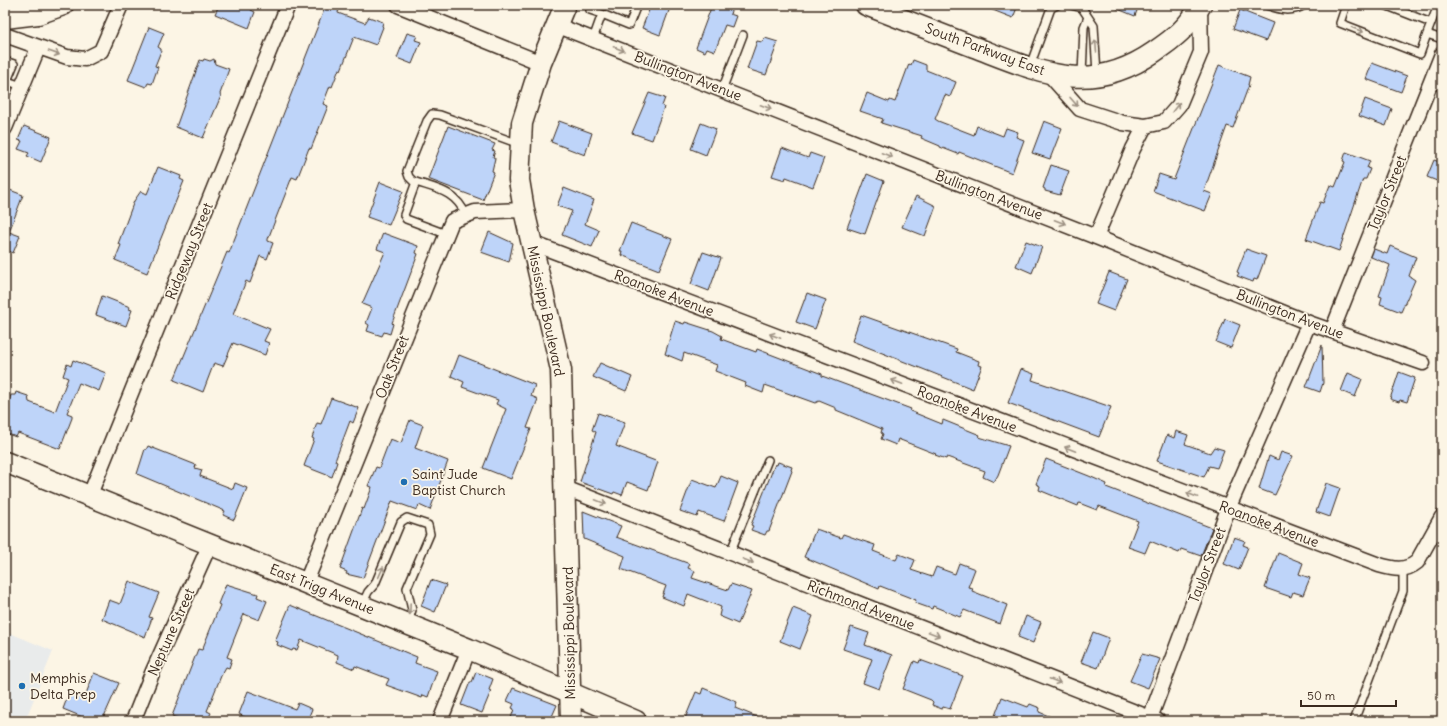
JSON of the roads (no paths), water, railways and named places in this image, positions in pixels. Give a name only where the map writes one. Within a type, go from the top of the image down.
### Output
[{"type":"main road","points":[[5,18],[38,14],[64,5]]},
{"type":"main road","name":"Mississippi Boulevard","points":[[564,5],[541,63],[522,123],[519,180],[524,210],[561,370],[571,721]]},
{"type":"main road","name":"South Parkway East","points":[[866,5],[894,10],[1029,68],[1048,73],[1090,77],[1118,72],[1152,54],[1183,32],[1200,5]]},
{"type":"main road","name":"East Trigg Avenue","points":[[5,462],[89,497],[306,582],[469,649],[636,721]]},
{"type":"street","points":[[5,34],[38,48],[67,57],[85,59],[102,51],[121,5]]},
{"type":"street","name":"Ridgeway Street","points":[[89,497],[288,5]]},
{"type":"street","points":[[398,5],[541,63]]},
{"type":"street","points":[[1048,73],[1080,109],[1123,123],[1145,126],[1164,122],[1179,105],[1201,52],[1200,5]]},
{"type":"street","name":"Bullington Avenue","points":[[556,25],[1096,237],[1332,332],[1423,363]]},
{"type":"street","points":[[5,128],[38,48]]},
{"type":"street","name":"Taylor Street","points":[[1332,332],[1436,85],[1442,54]]},
{"type":"street","points":[[1096,237],[1133,149],[1145,126]]},
{"type":"street","name":"Oak Street","points":[[306,582],[452,221],[475,212],[524,210]]},
{"type":"street","name":"Roanoke Avenue","points":[[532,243],[1228,509],[1378,565],[1403,569]]},
{"type":"street","name":"Taylor Street","points":[[1152,720],[1228,509],[1309,323]]},
{"type":"street","name":"Richmond Avenue","points":[[565,488],[1152,720]]},
{"type":"street","points":[[1403,569],[1411,567],[1417,562],[1442,517]]},
{"type":"street","name":"Neptune Street","points":[[133,721],[153,671],[210,544]]},
{"type":"street","points":[[440,721],[469,649]]},
{"type":"lane","points":[[592,5],[590,10],[629,25],[637,5]]},
{"type":"lane","points":[[1029,68],[1051,8],[1057,5]]},
{"type":"lane","points":[[1071,5],[1082,8],[1094,26],[1090,77]]},
{"type":"lane","points":[[1266,5],[1279,10],[1295,11],[1305,5]]},
{"type":"lane","points":[[1346,5],[1340,23],[1420,54],[1438,5]]},
{"type":"lane","points":[[1385,5],[1431,23]]},
{"type":"lane","points":[[593,39],[602,14]]},
{"type":"lane","points":[[1088,17],[1084,27],[1090,77]]},
{"type":"lane","points":[[1427,34],[1442,40]]},
{"type":"lane","points":[[722,90],[743,35]]},
{"type":"lane","points":[[5,61],[14,64],[6,84],[22,86]]},
{"type":"lane","points":[[466,215],[462,206],[452,195],[416,182],[409,177],[408,171],[432,114],[440,115],[521,145]]},
{"type":"lane","points":[[416,182],[404,215],[406,219],[446,234]]},
{"type":"lane","points":[[730,553],[768,460]]},
{"type":"lane","points":[[362,605],[368,592],[376,584],[401,522],[408,518],[428,525],[430,534],[407,588],[412,610],[408,624]]},
{"type":"lane","points":[[1354,721],[1403,591],[1403,569]]},
{"type":"place","name":"Saint Jude Baptist Church","points":[[404,482]]},
{"type":"place","name":"Memphis Delta Prep","points":[[22,686]]}]
